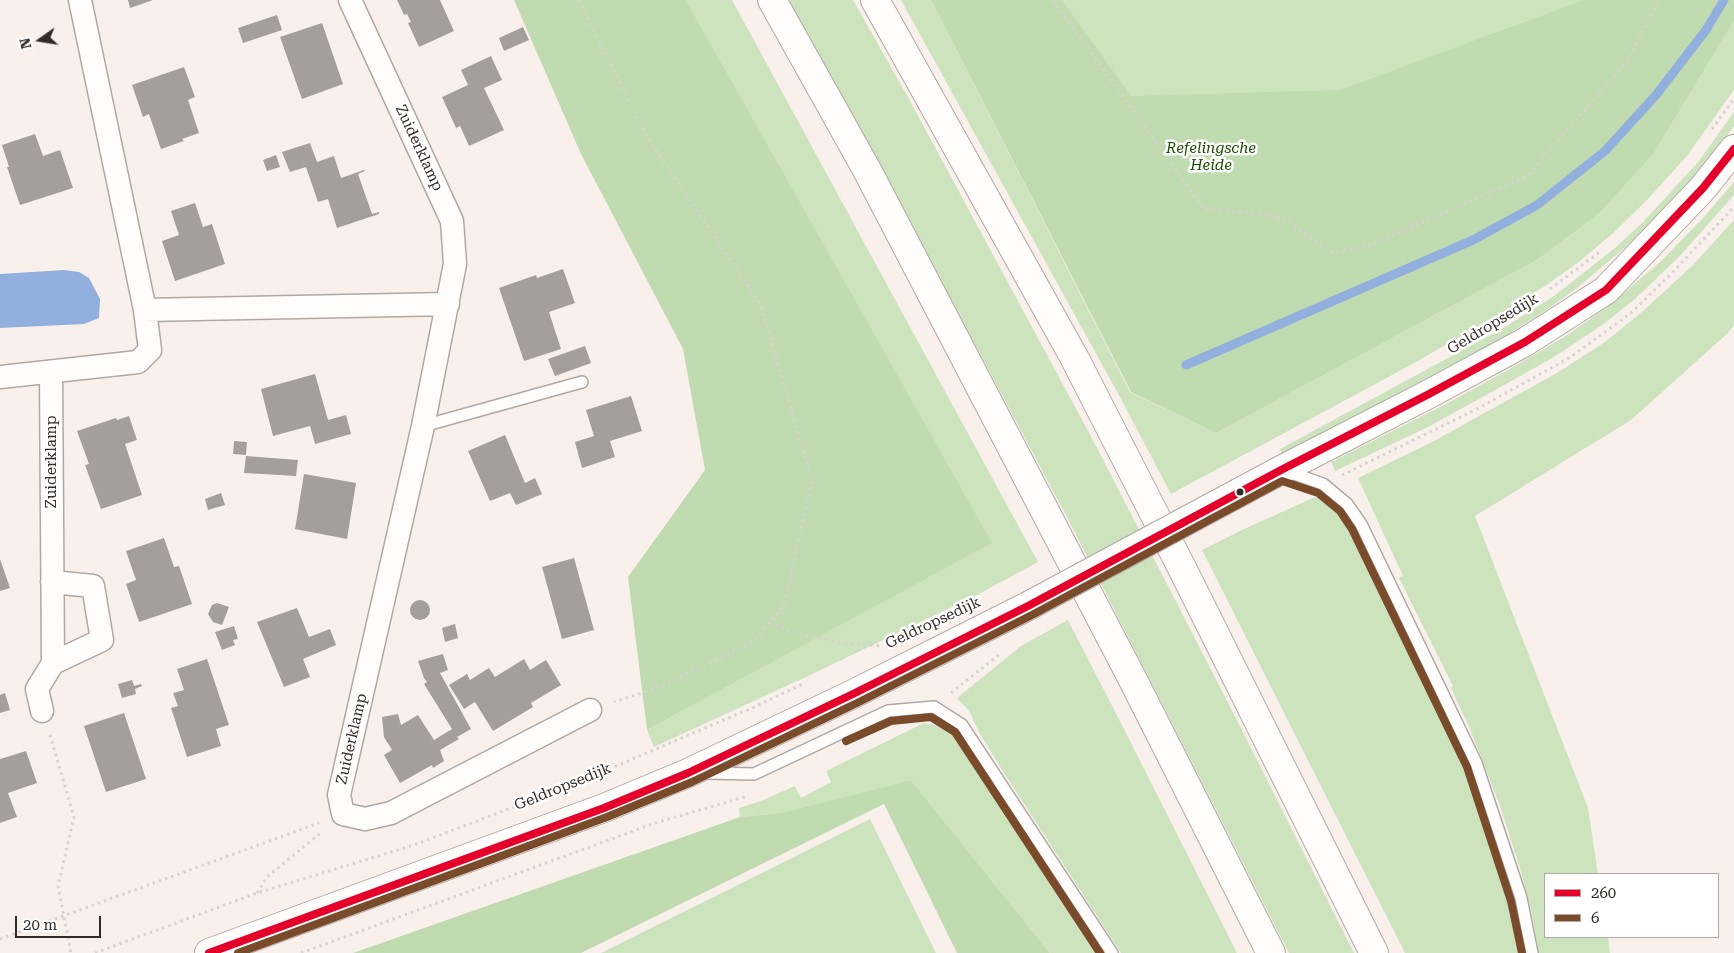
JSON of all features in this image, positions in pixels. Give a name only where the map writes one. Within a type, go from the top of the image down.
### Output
[{"type":"main road","points":[[772,0],[867,170],[1129,671],[1271,953]]},
{"type":"main road","points":[[875,0],[1074,358],[1188,580],[1374,953]]},
{"type":"main road","name":"Geldropsedijk","points":[[209,953],[604,808],[688,773],[853,694],[1028,606],[1525,342],[1606,290],[1703,188],[1734,149]]},
{"type":"street","points":[[0,377],[138,362],[150,350],[146,310],[80,0]]},
{"type":"street","name":"Zuiderklamp","points":[[343,814],[339,795],[423,426],[456,264],[452,221],[350,0]]},
{"type":"street","points":[[146,310],[448,304]]},
{"type":"street","name":"Zuiderklamp","points":[[51,372],[53,663]]},
{"type":"street","points":[[42,711],[37,689],[53,663],[102,640],[93,586],[52,582]]},
{"type":"street","points":[[343,814],[365,819],[391,813],[590,710]]},
{"type":"lane","points":[[423,426],[582,382]]},
{"type":"lane","points":[[1281,470],[1323,484],[1347,504],[1361,524],[1476,763],[1521,898],[1532,953]]},
{"type":"lane","points":[[688,773],[754,774],[888,710],[934,707],[962,725],[1112,953]]},
{"type":"path","points":[[579,0],[648,137],[761,305],[812,481],[784,605],[754,641],[663,686],[590,710]]},
{"type":"path","points":[[1053,0],[1204,209],[1265,214],[1288,220],[1329,253],[1366,247],[1527,176],[1627,62],[1659,0]]},
{"type":"path","points":[[1711,130],[1734,99]]},
{"type":"path","name":"Geldropsedijk","points":[[1549,290],[1602,250]]},
{"type":"path","name":"Geldropsedijk","points":[[769,623],[803,635],[842,643],[882,646],[876,649]]},
{"type":"path","name":"Geldropsedijk","points":[[95,953],[257,893],[414,845],[580,782],[754,707],[806,682]]},
{"type":"path","points":[[42,711],[74,817],[58,886],[71,953]]},
{"type":"path","points":[[257,893],[268,877],[343,814]]},
{"type":"path","points":[[0,939],[343,814]]},
{"type":"green space","points":[[514,0],[686,0],[992,543],[647,730],[628,577],[705,470],[683,349],[581,154]]},
{"type":"green space","points":[[686,0],[732,0],[1038,562],[977,595],[654,747],[647,730],[991,543]]},
{"type":"green space","points":[[785,0],[853,0],[909,99],[1095,444],[1354,953],[1289,953],[1068,519],[912,226]]},
{"type":"green space","points":[[901,0],[931,0],[1130,392],[1216,433],[1537,260],[1600,213],[1654,153],[1734,21],[1734,90],[1686,157],[1646,201],[1612,234],[1580,261],[1545,286],[1407,367],[1171,494],[1120,397]]},
{"type":"green space","name":"Refelingsche Heide","points":[[931,0],[1062,0],[1131,96],[1340,90],[1584,0],[1734,0],[1734,21],[1654,153],[1600,213],[1537,260],[1216,433],[1131,392]]},
{"type":"green space","name":"Refelingsche Heide","points":[[937,0],[1706,0],[1145,360]]},
{"type":"green space","points":[[1734,112],[1734,126],[1712,157],[1682,192],[1641,234],[1577,288],[1505,336],[1431,377],[1282,454],[1280,449],[1505,327],[1554,296],[1615,248],[1643,222],[1699,161]]},
{"type":"green space","points":[[1734,182],[1734,195],[1679,257],[1636,298],[1605,323],[1554,357],[1481,398],[1424,429],[1335,471],[1331,462],[1446,404],[1515,366],[1569,334],[1612,303],[1660,262],[1704,217]]},
{"type":"green space","points":[[1734,220],[1734,325],[1728,333],[1631,420],[1475,516],[1588,808],[1598,873],[1544,873],[1544,938],[1608,938],[1610,953],[1539,953],[1531,909],[1499,803],[1470,729],[1451,688],[1453,686],[1399,578],[1403,576],[1358,478],[1432,442],[1557,373],[1605,342],[1643,311],[1693,265]]},
{"type":"green space","points":[[1315,497],[1331,506],[1340,515],[1349,531],[1433,698],[1465,767],[1485,820],[1511,912],[1519,953],[1405,953],[1202,550]]},
{"type":"green space","points":[[1068,620],[1237,953],[1121,953],[1004,773],[980,734],[969,711],[957,698],[1021,646]]},
{"type":"green space","points":[[924,723],[939,726],[953,735],[967,751],[1098,953],[1050,953],[911,780],[780,813],[740,817],[739,808],[761,801],[795,786],[801,798],[831,782],[826,771]]},
{"type":"green space","points":[[911,780],[1050,953],[957,953],[884,804],[581,953],[353,953],[740,817],[780,813]]},
{"type":"green space","points":[[870,819],[936,953],[601,953]]},
{"type":"water","points":[[64,270],[79,272],[89,278],[100,299],[99,318],[84,324],[0,328],[0,274]]},
{"type":"building","points":[[128,0],[153,0],[130,8]]},
{"type":"building","points":[[397,0],[440,0],[454,31],[419,47],[408,23],[411,22],[407,14],[404,15]]},
{"type":"building","points":[[277,15],[282,30],[243,43],[238,28]]},
{"type":"building","points":[[322,23],[343,84],[302,99],[280,37]]},
{"type":"building","points":[[523,27],[529,40],[504,51],[499,38]]},
{"type":"building","points":[[491,56],[502,80],[484,88],[504,130],[469,146],[460,126],[456,128],[442,97],[468,85],[461,70]]},
{"type":"building","points":[[184,67],[195,97],[188,100],[199,133],[182,139],[184,141],[161,149],[149,114],[143,117],[132,85]]},
{"type":"building","points":[[35,134],[43,156],[60,150],[73,188],[20,205],[7,167],[9,167],[2,145]]},
{"type":"building","points":[[310,143],[317,162],[334,156],[341,178],[365,171],[358,174],[372,214],[379,212],[379,214],[337,228],[328,199],[318,202],[306,167],[290,172],[282,152]]},
{"type":"building","points":[[276,155],[280,167],[267,171],[263,160]]},
{"type":"building","points":[[195,203],[203,227],[212,224],[225,264],[175,281],[162,241],[179,235],[171,211]]},
{"type":"building","points":[[563,269],[575,303],[549,312],[561,349],[524,361],[499,288],[536,275],[537,278]]},
{"type":"building","points":[[585,346],[591,363],[555,376],[548,359]]},
{"type":"building","points":[[315,374],[328,420],[346,415],[351,434],[315,444],[310,426],[273,436],[261,389]]},
{"type":"building","points":[[631,396],[642,431],[610,441],[615,457],[582,468],[575,442],[594,436],[586,410]]},
{"type":"building","points":[[129,416],[137,440],[125,444],[142,495],[101,509],[85,465],[89,464],[77,431],[116,418],[117,420]]},
{"type":"building","points":[[505,435],[525,483],[535,478],[542,494],[516,505],[510,493],[490,501],[468,451]]},
{"type":"building","points":[[234,441],[247,442],[246,455],[233,454]]},
{"type":"building","points":[[246,456],[298,460],[296,476],[244,473]]},
{"type":"building","points":[[304,474],[356,483],[347,539],[295,529]]},
{"type":"building","points":[[221,493],[225,505],[208,510],[205,499]]},
{"type":"building","points":[[164,538],[174,567],[179,566],[192,604],[139,622],[126,584],[136,580],[126,551]]},
{"type":"building","points":[[574,558],[594,630],[562,639],[542,567]]},
{"type":"building","points":[[0,559],[10,588],[0,591]]},
{"type":"building","points":[[420,600],[427,603],[430,610],[427,617],[420,620],[413,617],[410,610],[413,603]]},
{"type":"building","points":[[217,603],[229,607],[222,625],[213,622],[208,614],[212,605]]},
{"type":"building","points":[[297,608],[309,637],[330,629],[336,645],[303,659],[310,677],[284,687],[257,622]]},
{"type":"building","points":[[455,624],[458,638],[445,642],[442,628]]},
{"type":"building","points":[[234,626],[238,639],[233,640],[235,645],[222,650],[215,632]]},
{"type":"building","points":[[443,654],[448,670],[440,673],[471,729],[457,737],[459,739],[440,750],[444,761],[433,768],[432,765],[400,783],[384,755],[392,750],[384,737],[382,717],[398,714],[401,725],[418,715],[434,740],[452,729],[424,684],[427,682],[418,661]]},
{"type":"building","points":[[207,659],[229,725],[216,729],[221,746],[187,757],[171,708],[178,706],[173,693],[184,690],[177,669]]},
{"type":"building","points":[[524,659],[530,670],[546,660],[561,685],[531,703],[533,707],[493,731],[475,702],[464,709],[449,685],[467,674],[470,680],[489,668],[495,677]]},
{"type":"building","points":[[132,680],[134,686],[141,684],[142,686],[135,689],[136,694],[122,698],[118,684]]},
{"type":"building","points":[[5,693],[10,710],[0,713],[0,695]]},
{"type":"building","points":[[124,713],[146,779],[106,792],[84,726]]},
{"type":"building","points":[[26,751],[37,783],[8,793],[17,817],[0,823],[0,759]]},
{"type":"waterway","points":[[1186,365],[1473,240],[1537,205],[1605,151],[1656,95],[1706,30],[1724,0]]},
{"type":"transit line","name":"260","points":[[209,953],[604,808],[688,773],[853,694],[1028,606],[1525,342],[1606,290],[1703,188],[1734,149]]},
{"type":"transit line","name":"6","points":[[238,953],[607,817],[692,782],[857,703],[1032,615],[1282,481],[1318,493],[1340,511],[1352,529],[1467,767],[1511,901],[1522,953]]},
{"type":"transit line","name":"6","points":[[846,741],[891,721],[931,717],[955,732],[1100,953]]}]
